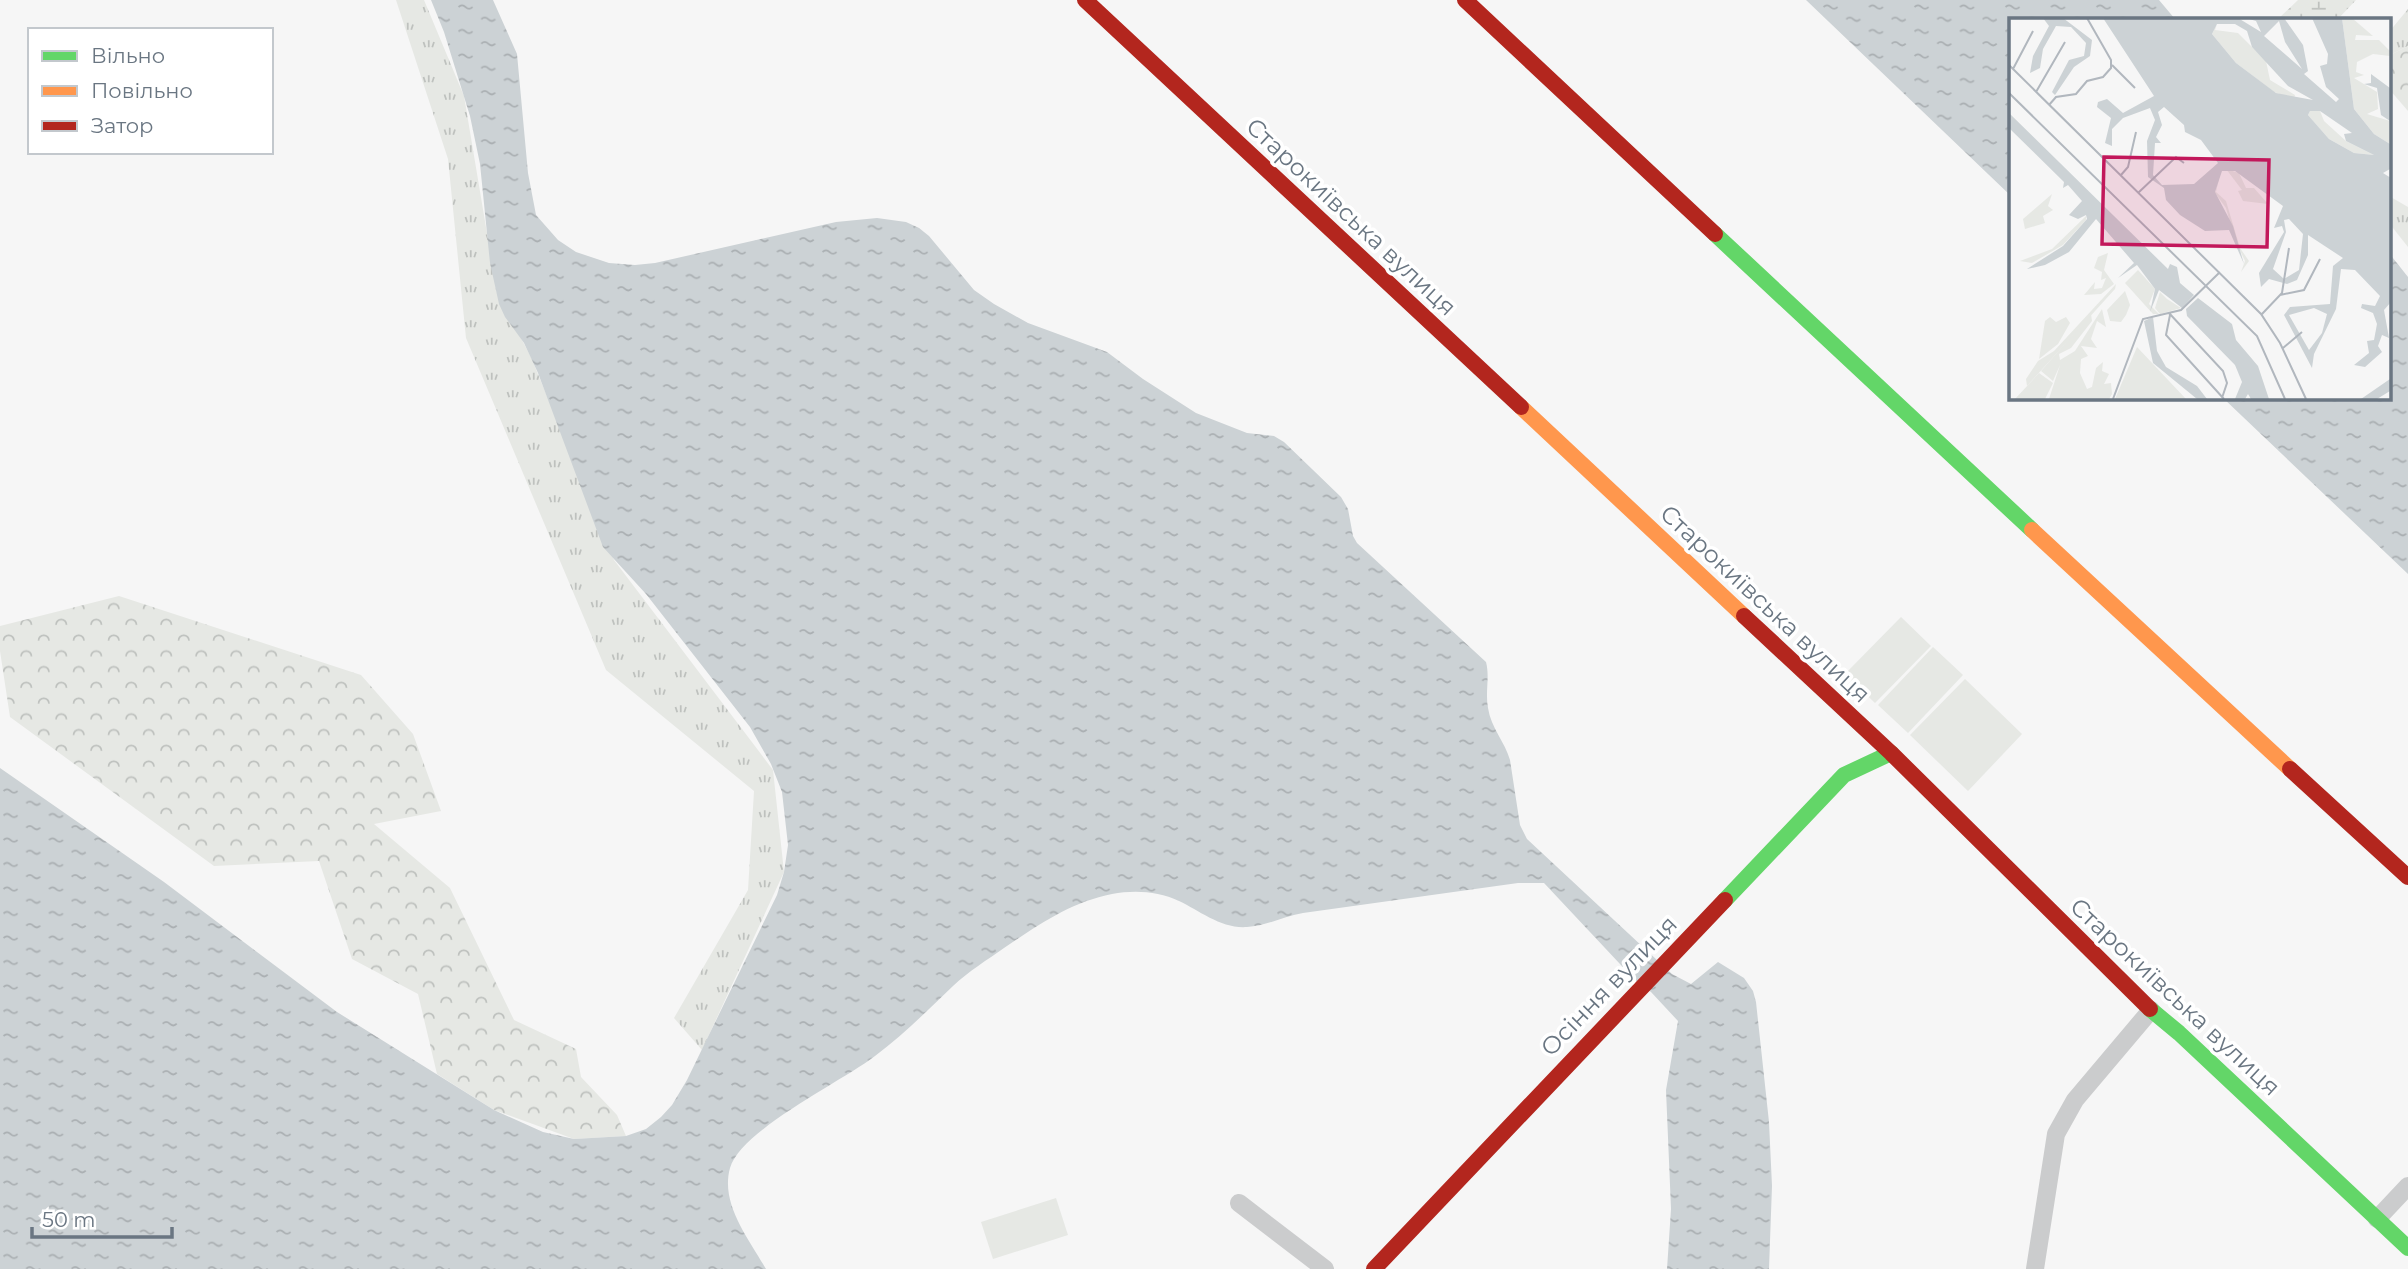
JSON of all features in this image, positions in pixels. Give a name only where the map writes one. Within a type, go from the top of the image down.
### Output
[{"type":"street","name":"Старокиївська вулиця","points":[[1085,0],[1891,753],[2151,1010],[2179,1033],[2408,1248]]},
{"type":"street","points":[[1465,0],[2166,655],[2408,877]]},
{"type":"street","name":"Осіння вулиця","points":[[1374,1269],[1844,775],[1891,753]]},
{"type":"street","points":[[2035,1269],[2056,1134],[2075,1100],[2151,1010]]},
{"type":"street","points":[[2377,1219],[2408,1186]]},
{"type":"street","points":[[1239,1203],[1325,1269]]},
{"type":"green space","points":[[396,0],[424,0],[464,96],[497,293],[531,357],[614,560],[773,770],[784,872],[702,1050],[674,1018],[748,890],[754,791],[606,670],[466,338],[448,159]]},
{"type":"green space","points":[[2298,0],[2356,0],[2339,18],[2279,18]]},
{"type":"green space","points":[[2408,9],[2408,46],[2390,55],[2390,31]]},
{"type":"green space","points":[[2408,46],[2408,111],[2390,90],[2390,55]]},
{"type":"green space","points":[[2390,197],[2408,207],[2408,247],[2390,224]]},
{"type":"green space","points":[[119,596],[361,675],[413,734],[441,811],[374,824],[450,888],[514,1020],[576,1049],[581,1077],[617,1115],[626,1136],[574,1139],[494,1110],[437,1074],[418,994],[352,959],[319,861],[214,866],[10,717],[0,651],[0,626]]},
{"type":"green space","points":[[1901,617],[1931,646],[1875,703],[1845,674]]},
{"type":"green space","points":[[1933,647],[1963,675],[1908,733],[1878,705]]},
{"type":"green space","points":[[1965,679],[2022,734],[1968,791],[1910,735]]},
{"type":"green space","points":[[1056,1198],[1068,1235],[993,1259],[981,1222]]},
{"type":"water","points":[[431,0],[493,0],[517,54],[528,173],[536,215],[558,240],[576,252],[609,263],[635,265],[655,263],[836,222],[877,218],[906,222],[929,236],[974,290],[994,304],[1028,323],[1107,352],[1196,413],[1247,433],[1274,436],[1284,442],[1341,497],[1348,509],[1357,543],[1486,662],[1490,715],[1510,760],[1520,825],[1527,839],[1672,974],[1691,984],[1718,962],[1744,978],[1753,991],[1769,1122],[1772,1186],[1769,1269],[1667,1269],[1671,1209],[1666,1090],[1678,1021],[1651,992],[1635,980],[1544,883],[1518,883],[1303,913],[1247,927],[1220,922],[1179,901],[1146,892],[1120,893],[1097,898],[1055,915],[972,971],[885,1048],[772,1123],[738,1153],[730,1168],[729,1195],[738,1221],[766,1269],[0,1269],[0,768],[164,882],[337,1012],[494,1110],[543,1132],[574,1139],[626,1136],[646,1129],[672,1105],[687,1080],[777,895],[788,845],[782,792],[771,764],[750,727],[646,594],[603,547],[538,373],[524,343],[499,304],[490,263],[480,164],[470,116],[444,32]]},
{"type":"water","points":[[1806,0],[2159,0],[2174,18],[2009,18],[2009,194]]},
{"type":"water","points":[[2390,254],[2408,277],[2408,574],[2224,399],[2390,399]]},
{"type":"traffic: fast","points":[[1715,234],[2032,530]]},
{"type":"traffic: fast","points":[[1725,900],[1844,775],[1891,753]]},
{"type":"traffic: fast","points":[[2150,1009],[2179,1033],[2408,1248]]},
{"type":"traffic: slow","points":[[1521,407],[1744,616]]},
{"type":"traffic: slow","points":[[2032,530],[2290,769]]},
{"type":"traffic: jam","points":[[1085,0],[1521,407]]},
{"type":"traffic: jam","points":[[1465,0],[1715,234]]},
{"type":"traffic: jam","points":[[1744,616],[1891,753],[2150,1009]]},
{"type":"traffic: jam","points":[[2290,769],[2408,877]]},
{"type":"traffic: jam","points":[[1374,1269],[1725,900]]}]
